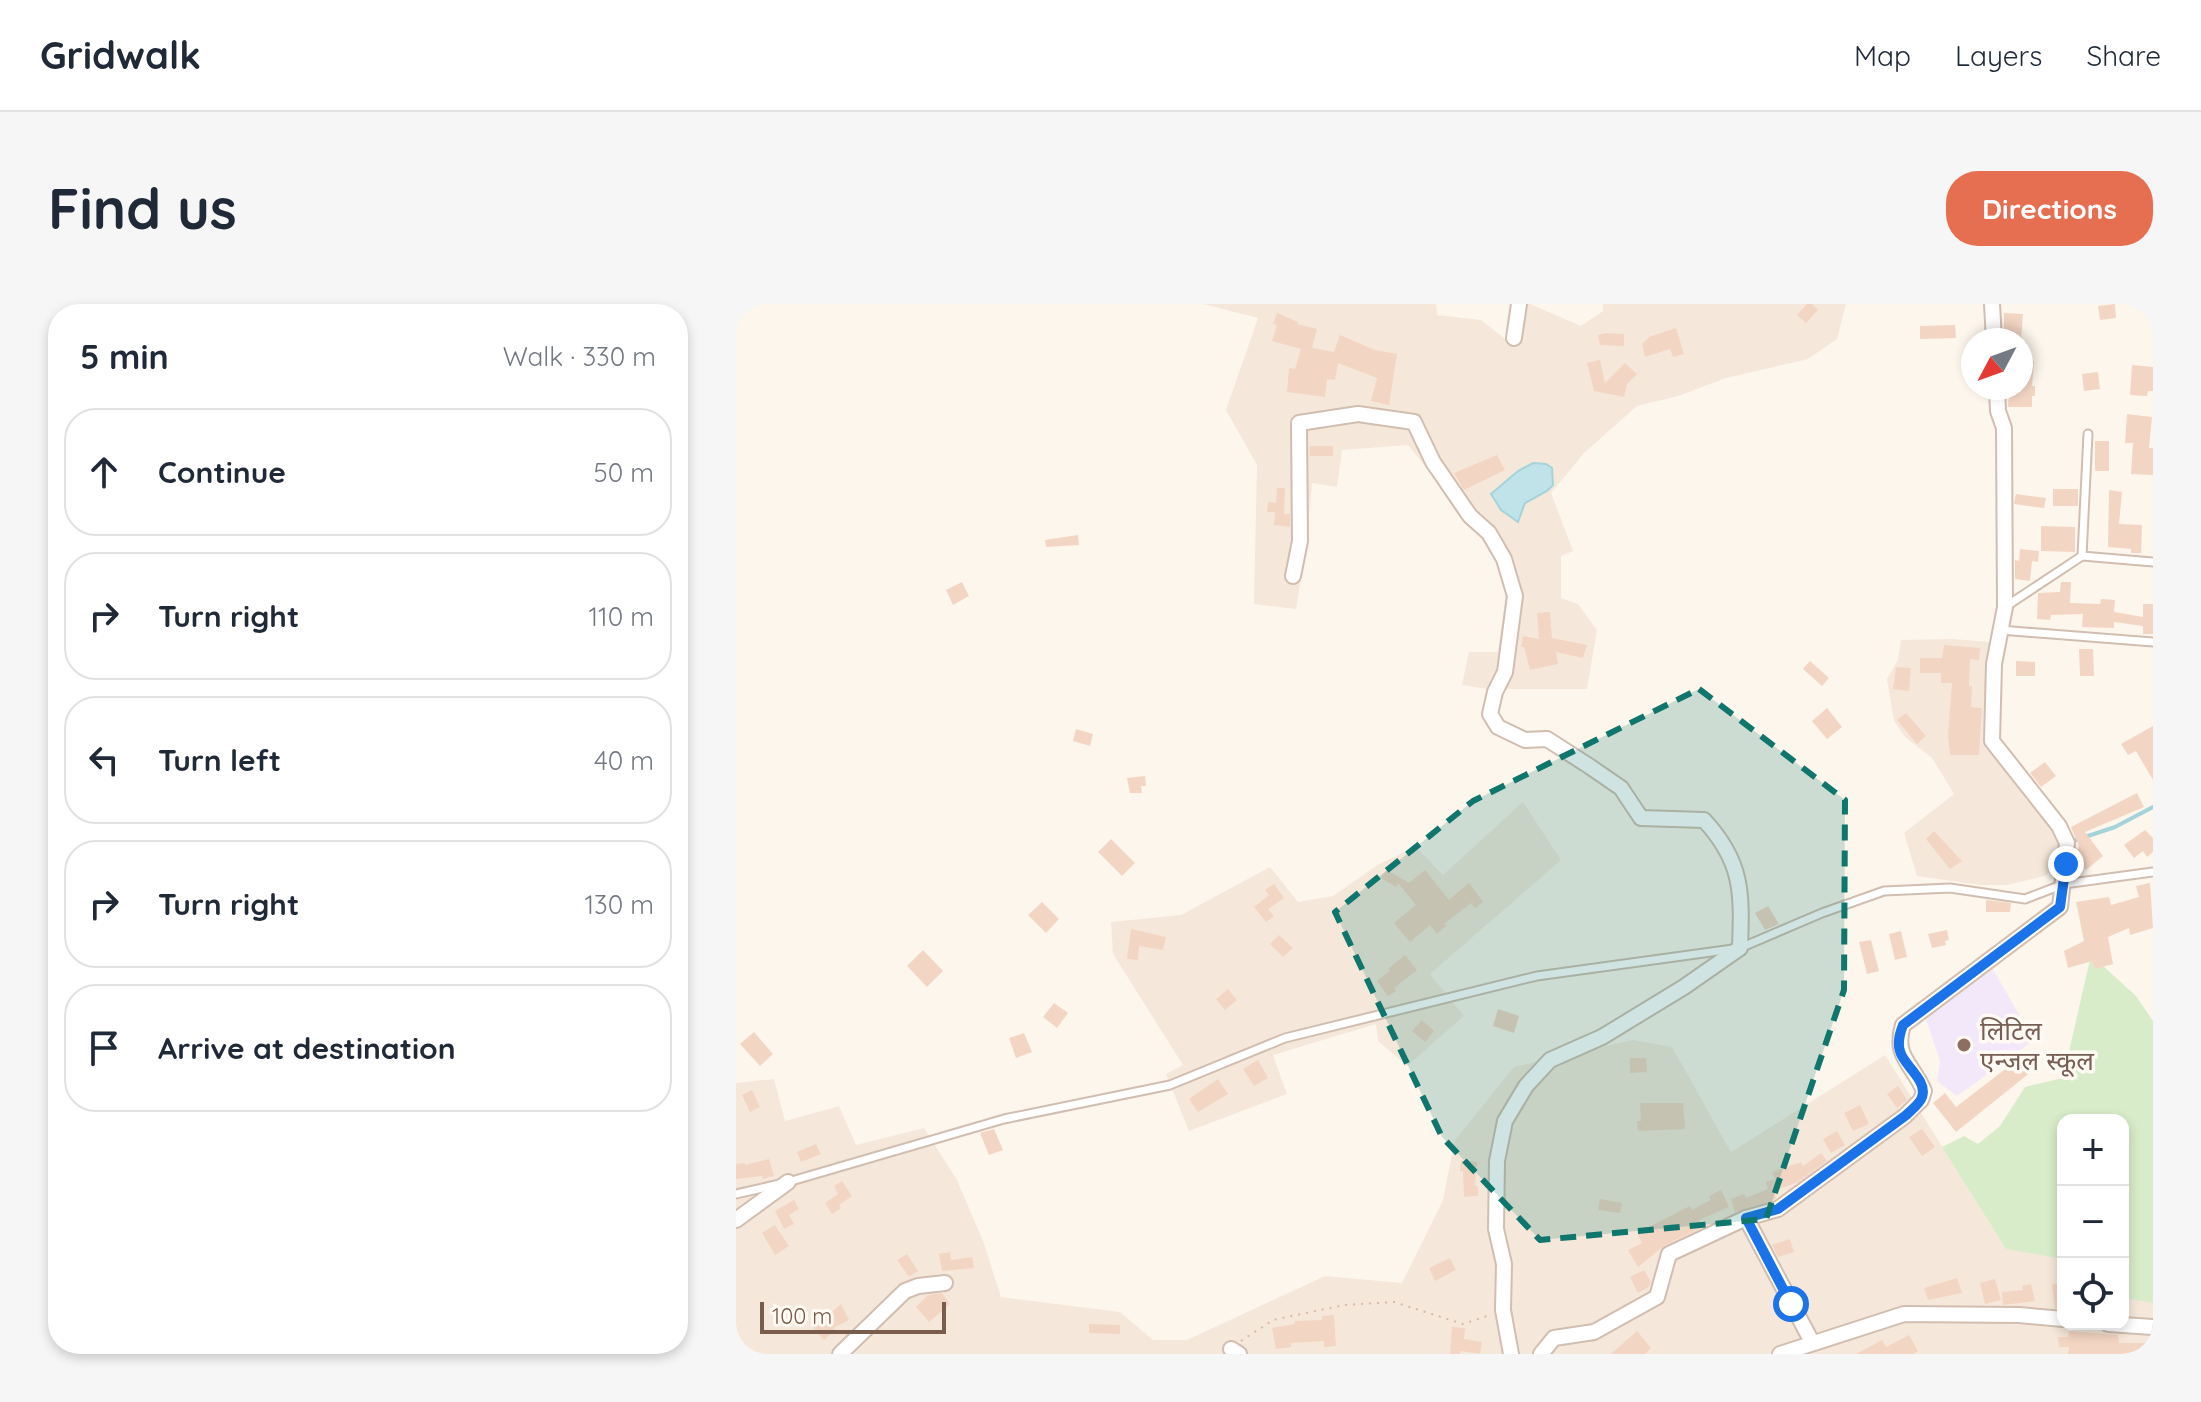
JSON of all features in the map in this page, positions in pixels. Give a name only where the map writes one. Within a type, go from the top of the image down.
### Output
[{"type":"street","points":[[1514,338],[1519,304]]},
{"type":"street","points":[[1992,304],[1993,328]]},
{"type":"street","points":[[1541,1354],[1554,1338],[1594,1332],[1657,1297],[1669,1254],[1746,1218],[1778,1209],[1893,1125],[1921,1100],[1924,1091],[1900,1052],[1899,1037],[1903,1025],[2060,907],[2067,843],[1992,741],[1994,664],[2005,607],[2004,428],[1998,400]]},
{"type":"street","points":[[1293,576],[1300,541],[1299,423],[1358,414],[1414,422],[1433,462],[1470,516],[1489,533],[1504,559],[1515,596],[1505,672],[1495,692],[1490,714],[1498,727],[1525,740],[1547,739],[1621,788],[1641,818],[1704,820],[1722,839],[1735,865],[1742,896],[1740,948],[1684,987],[1602,1037],[1550,1060],[1526,1086],[1505,1121],[1497,1161],[1496,1229],[1504,1264],[1503,1310],[1511,1354]]},
{"type":"street","points":[[736,1220],[788,1182]]},
{"type":"street","points":[[1746,1218],[1812,1342]]},
{"type":"street","points":[[840,1354],[905,1291],[945,1283]]},
{"type":"street","points":[[1780,1354],[1904,1314],[2057,1318]]},
{"type":"street","points":[[2129,1325],[2153,1327]]},
{"type":"lane","points":[[2082,556],[2088,434]]},
{"type":"lane","points":[[2005,607],[2082,556],[2153,562]]},
{"type":"lane","points":[[2000,630],[2153,642]]},
{"type":"lane","points":[[736,1194],[788,1182],[1004,1119],[1170,1085],[1285,1038],[1537,976],[1740,948],[1884,891],[1950,888],[2025,899],[2064,884],[2153,872]]},
{"type":"path","points":[[1235,1352],[1273,1320],[1344,1305],[1394,1302],[1463,1324],[1503,1310]]},
{"type":"highlighted area","points":[[1699,689],[1845,800],[1844,990],[1766,1219],[1540,1240],[1442,1137],[1335,912],[1473,801]]},
{"type":"shaded area","points":[[1203,304],[1436,304],[1437,315],[1481,320],[1505,339],[1515,304],[1530,304],[1581,326],[1603,311],[1603,304],[1846,304],[1837,339],[1808,359],[1726,378],[1678,396],[1637,406],[1584,453],[1551,493],[1573,551],[1561,556],[1561,598],[1578,604],[1597,630],[1587,689],[1487,689],[1462,685],[1469,652],[1498,652],[1506,592],[1496,561],[1479,535],[1461,520],[1408,445],[1342,450],[1337,487],[1312,483],[1296,609],[1254,604],[1257,465],[1226,410],[1258,318]]},
{"type":"shaded area","points":[[1901,640],[1989,642],[1989,748],[2027,800],[2054,829],[2060,851],[2054,869],[2045,876],[2007,885],[1980,885],[1917,876],[1904,833],[1954,794],[1932,758],[1905,737],[1894,721],[1887,679],[1898,660]]},
{"type":"shaded area","points":[[1523,802],[1561,860],[1430,974],[1464,1016],[1407,1066],[1378,1041],[1376,1024],[1273,1055],[1287,1094],[1189,1131],[1166,1074],[1183,1065],[1113,954],[1111,922],[1181,915],[1270,867],[1298,902],[1333,896],[1379,864],[1416,847],[1443,875]]},
{"type":"shaded area","points":[[1992,968],[2034,1040],[1957,1096],[1937,1081],[1940,1061],[1925,1016]]},
{"type":"shaded area","points":[[1633,1040],[1672,1047],[1731,1152],[1885,1055],[2006,1249],[2057,1256],[2057,1330],[2129,1330],[2129,1298],[2153,1303],[2153,1354],[736,1354],[736,1083],[774,1079],[785,1121],[839,1106],[856,1145],[924,1128],[957,1180],[983,1241],[1001,1297],[1120,1312],[1153,1340],[1187,1340],[1325,1276],[1402,1283],[1443,1200],[1455,1140],[1514,1067]]},
{"type":"green space","points":[[2091,955],[2136,996],[2153,1021],[2153,1303],[2129,1299],[2129,1114],[2057,1114],[2057,1258],[2006,1249],[1942,1147],[1964,1136],[1978,1144],[2000,1126],[2025,1087],[2063,1078]]},
{"type":"water","points":[[1533,463],[1552,468],[1553,485],[1525,503],[1518,522],[1501,510],[1491,494],[1518,471]]},
{"type":"building","points":[[1807,304],[1818,310],[1806,323],[1797,315]]},
{"type":"building","points":[[2115,304],[2116,318],[2100,320],[2098,306]]},
{"type":"building","points":[[1277,313],[1297,324],[1317,329],[1312,348],[1334,352],[1340,335],[1375,350],[1397,354],[1389,405],[1371,401],[1377,378],[1338,363],[1335,380],[1327,379],[1325,397],[1287,392],[1289,368],[1295,369],[1301,349],[1272,341]]},
{"type":"building","points":[[2004,313],[2023,314],[2022,328],[2004,328]]},
{"type":"building","points":[[1955,325],[1956,338],[1920,339],[1920,326]]},
{"type":"building","points":[[1676,328],[1684,354],[1673,357],[1670,349],[1645,357],[1642,344],[1649,337]]},
{"type":"building","points":[[1624,334],[1624,346],[1600,345],[1598,335]]},
{"type":"building","points":[[1600,360],[1605,383],[1625,363],[1637,374],[1627,384],[1624,397],[1594,391],[1587,363]]},
{"type":"building","points":[[2132,365],[2153,367],[2153,391],[2148,391],[2147,396],[2130,395]]},
{"type":"building","points":[[2098,372],[2100,389],[2084,391],[2082,374]]},
{"type":"building","points":[[2008,400],[2032,400],[2032,407],[2008,407]]},
{"type":"building","points":[[2127,414],[2152,417],[2149,448],[2153,448],[2153,475],[2131,474],[2133,443],[2125,443]]},
{"type":"building","points":[[2095,441],[2109,441],[2109,471],[2095,471]]},
{"type":"building","points":[[1310,446],[1333,446],[1333,456],[1310,456]]},
{"type":"building","points":[[1497,455],[1505,470],[1464,490],[1454,473]]},
{"type":"building","points":[[1277,488],[1285,488],[1284,514],[1290,514],[1290,527],[1274,525],[1275,512],[1267,512],[1268,502],[1276,503]]},
{"type":"building","points":[[2053,489],[2078,489],[2078,506],[2053,506]]},
{"type":"building","points":[[2109,490],[2122,492],[2119,524],[2142,525],[2141,553],[2108,547]]},
{"type":"building","points":[[2016,494],[2046,498],[2044,508],[2014,504]]},
{"type":"building","points":[[2041,526],[2075,527],[2075,552],[2041,551]]},
{"type":"building","points":[[1078,535],[1079,545],[1046,547],[1045,540]]},
{"type":"building","points":[[2020,549],[2039,551],[2038,562],[2032,561],[2030,581],[2015,579],[2015,560],[2019,561]]},
{"type":"building","points":[[962,582],[969,596],[953,605],[946,590]]},
{"type":"building","points":[[2061,582],[2071,582],[2070,603],[2100,604],[2101,599],[2115,600],[2114,612],[2143,617],[2143,604],[2153,604],[2153,634],[2143,634],[2143,626],[2114,622],[2114,628],[2082,627],[2083,614],[2051,615],[2050,620],[2037,619],[2038,593],[2060,592]]},
{"type":"building","points":[[1550,612],[1552,638],[1587,645],[1583,658],[1556,652],[1558,664],[1530,670],[1524,647],[1521,647],[1523,636],[1539,639],[1537,613]]},
{"type":"building","points":[[1944,645],[1980,648],[1979,660],[1970,659],[1969,686],[1972,686],[1971,707],[1982,708],[1979,755],[1950,755],[1948,735],[1952,683],[1941,683],[1941,673],[1920,673],[1920,658],[1942,658]]},
{"type":"building","points":[[2079,649],[2093,649],[2094,676],[2080,676]]},
{"type":"building","points":[[1810,661],[1829,678],[1822,686],[1803,669]]},
{"type":"building","points":[[2016,661],[2035,662],[2035,676],[2016,676]]},
{"type":"building","points":[[1896,667],[1911,668],[1909,691],[1893,689]]},
{"type":"building","points":[[1827,708],[1842,727],[1827,739],[1812,721]]},
{"type":"building","points":[[1906,713],[1926,736],[1917,744],[1897,720]]},
{"type":"building","points":[[2153,726],[2153,780],[2136,751],[2128,755],[2121,744]]},
{"type":"building","points":[[1076,729],[1093,734],[1090,746],[1073,741]]},
{"type":"building","points":[[2045,762],[2056,776],[2041,787],[2030,773]]},
{"type":"building","points":[[1145,776],[1146,786],[1141,786],[1142,793],[1130,793],[1127,778]]},
{"type":"building","points":[[2137,793],[2144,807],[2085,832],[2103,856],[2086,870],[2076,856],[2079,846],[2071,827]]},
{"type":"building","points":[[2145,830],[2153,838],[2153,852],[2147,857],[2143,851],[2134,858],[2124,845]]},
{"type":"building","points":[[1934,831],[1962,861],[1950,869],[1926,839]]},
{"type":"building","points":[[1111,839],[1135,863],[1122,876],[1098,852]]},
{"type":"building","points":[[1387,870],[1409,883],[1425,870],[1449,900],[1469,883],[1483,902],[1475,908],[1471,903],[1444,924],[1446,926],[1437,934],[1430,925],[1410,942],[1394,923],[1416,905],[1398,883],[1396,887],[1381,878]]},
{"type":"building","points":[[2150,883],[2153,928],[2130,935],[2129,928],[2108,937],[2113,964],[2095,969],[2092,961],[2068,968],[2064,951],[2084,941],[2076,902],[2109,897],[2111,905],[2139,897],[2136,886]]},
{"type":"building","points":[[1274,884],[1284,898],[1268,909],[1274,916],[1266,922],[1254,907],[1269,895],[1265,890]]},
{"type":"building","points":[[1986,900],[2011,903],[2010,912],[1986,912]]},
{"type":"building","points":[[1042,902],[1059,919],[1046,933],[1028,915]]},
{"type":"building","points":[[1768,906],[1779,924],[1765,930],[1755,913]]},
{"type":"building","points":[[1131,929],[1166,937],[1163,950],[1139,946],[1138,960],[1127,959]]},
{"type":"building","points":[[1947,930],[1949,940],[1945,941],[1946,945],[1932,948],[1928,934]]},
{"type":"building","points":[[1901,931],[1907,957],[1895,960],[1889,934]]},
{"type":"building","points":[[1279,935],[1293,948],[1283,957],[1270,944]]},
{"type":"building","points":[[1871,940],[1879,971],[1867,974],[1859,942]]},
{"type":"building","points":[[923,950],[943,971],[927,987],[907,966]]},
{"type":"building","points":[[1405,955],[1417,970],[1388,996],[1377,981]]},
{"type":"building","points":[[1228,989],[1237,1000],[1225,1010],[1216,999]]},
{"type":"building","points":[[1054,1003],[1068,1013],[1057,1028],[1043,1017]]},
{"type":"building","points":[[1498,1009],[1519,1016],[1514,1033],[1493,1026]]},
{"type":"building","points":[[1422,1020],[1434,1031],[1425,1042],[1412,1031]]},
{"type":"building","points":[[754,1032],[773,1054],[760,1066],[740,1044]]},
{"type":"building","points":[[1024,1033],[1032,1052],[1016,1058],[1009,1038]]},
{"type":"building","points":[[2025,1054],[2036,1068],[1956,1132],[1933,1103],[1945,1093],[1956,1107]]},
{"type":"building","points":[[1630,1058],[1646,1058],[1647,1072],[1630,1073]]},
{"type":"building","points":[[1258,1060],[1268,1078],[1254,1086],[1243,1069]]},
{"type":"building","points":[[1218,1079],[1228,1094],[1198,1112],[1189,1099]]},
{"type":"building","points":[[1898,1086],[1907,1100],[1897,1108],[1887,1094]]},
{"type":"building","points":[[752,1090],[760,1107],[750,1112],[742,1095]]},
{"type":"building","points":[[1640,1103],[1683,1103],[1685,1129],[1638,1131]]},
{"type":"building","points":[[1860,1105],[1869,1124],[1853,1131],[1844,1113]]},
{"type":"building","points":[[994,1129],[1003,1150],[989,1155],[980,1133]]},
{"type":"building","points":[[1922,1129],[1935,1147],[1922,1156],[1909,1137]]},
{"type":"building","points":[[1837,1131],[1845,1145],[1831,1153],[1823,1139]]},
{"type":"building","points":[[816,1144],[821,1154],[801,1162],[797,1152]]},
{"type":"building","points":[[1821,1153],[1827,1161],[1798,1182],[1774,1191],[1774,1200],[1735,1212],[1731,1199],[1744,1194],[1746,1198],[1768,1189],[1766,1182],[1775,1179],[1772,1172],[1801,1162],[1803,1166]]},
{"type":"building","points":[[769,1159],[774,1176],[736,1179],[736,1164]]},
{"type":"building","points":[[1461,1160],[1477,1162],[1475,1186],[1478,1186],[1478,1196],[1464,1197]]},
{"type":"building","points":[[842,1181],[852,1196],[832,1214],[825,1203],[838,1194],[834,1186]]},
{"type":"building","points":[[1721,1190],[1729,1207],[1699,1220],[1703,1227],[1665,1245],[1638,1267],[1628,1250],[1642,1243],[1637,1233],[1690,1206],[1692,1210],[1711,1200],[1709,1196]]},
{"type":"building","points":[[1600,1199],[1622,1203],[1620,1213],[1598,1210]]},
{"type":"building","points":[[794,1200],[799,1209],[789,1215],[794,1224],[784,1229],[775,1211]]},
{"type":"building","points":[[775,1225],[789,1246],[775,1255],[762,1233]]},
{"type":"building","points":[[1790,1239],[1794,1252],[1778,1257],[1772,1245]]},
{"type":"building","points":[[950,1252],[951,1260],[972,1257],[974,1268],[942,1271],[939,1254]]},
{"type":"building","points":[[907,1254],[918,1271],[909,1277],[897,1260]]},
{"type":"building","points":[[1450,1258],[1456,1270],[1435,1281],[1429,1268]]},
{"type":"building","points":[[1644,1270],[1651,1282],[1649,1287],[1638,1293],[1630,1277]]},
{"type":"building","points":[[1957,1278],[1962,1293],[1928,1300],[1924,1288]]},
{"type":"building","points":[[1995,1279],[2001,1300],[1985,1304],[1980,1283]]},
{"type":"building","points":[[2031,1284],[2035,1301],[2003,1305],[2002,1292],[2023,1290],[2022,1286]]},
{"type":"building","points":[[2052,1284],[2057,1284],[2057,1308],[2055,1308]]},
{"type":"building","points":[[942,1293],[950,1304],[929,1322],[916,1307],[928,1295]]},
{"type":"building","points":[[841,1304],[849,1320],[833,1328],[835,1330],[824,1340],[813,1328]]},
{"type":"building","points":[[1334,1315],[1336,1346],[1324,1347],[1324,1341],[1291,1343],[1291,1347],[1276,1349],[1272,1328],[1295,1324],[1295,1321],[1322,1320],[1322,1316]]},
{"type":"building","points":[[1089,1324],[1120,1325],[1120,1334],[1089,1333]]},
{"type":"building","points":[[1452,1327],[1465,1328],[1464,1339],[1482,1342],[1480,1354],[1461,1351],[1460,1354],[1450,1354]]},
{"type":"building","points":[[1637,1331],[1651,1348],[1645,1354],[1611,1354]]},
{"type":"building","points":[[2069,1331],[2118,1335],[2119,1343],[2153,1343],[2152,1354],[2068,1354],[2069,1347],[2059,1347],[2058,1337],[2068,1337]]},
{"type":"building","points":[[1909,1335],[1918,1351],[1913,1354],[1856,1354],[1882,1340],[1886,1347]]},
{"type":"waterway","points":[[2070,842],[2115,827],[2153,807]]},
{"type":"place","name":"लिटिल एन्जल स्कूल","points":[[1964,1045]]},
{"type":"route","points":[[1791,1304],[1746,1218],[1778,1209],[1808,1189],[1905,1116],[1921,1100],[1924,1091],[1900,1052],[1899,1037],[1903,1025],[2060,907],[2066,864]]}]
